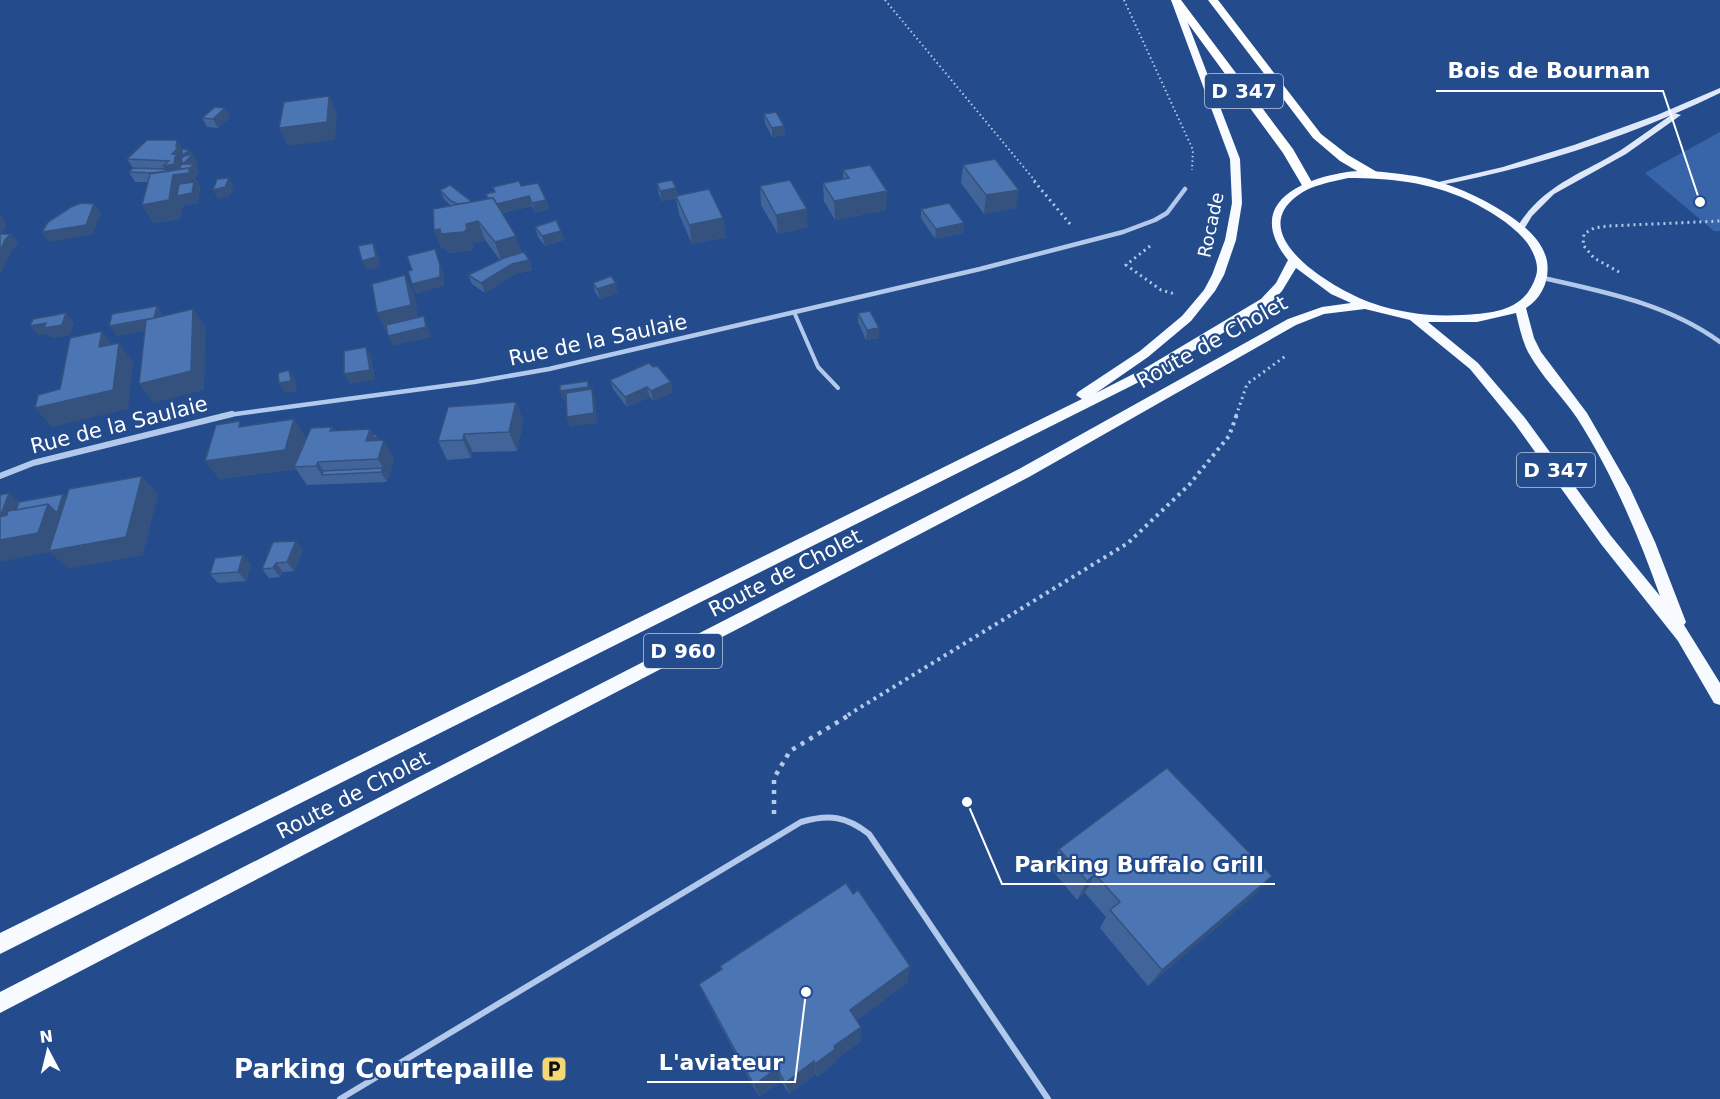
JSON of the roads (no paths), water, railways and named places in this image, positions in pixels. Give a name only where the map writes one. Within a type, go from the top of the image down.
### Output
[{"type":"highway","name":"Rocade","points":[[1176,0],[1289,152],[1306,184]]},
{"type":"highway","name":"D 347","points":[[1213,0],[1317,136],[1344,158],[1373,175]]},
{"type":"main road","name":"Rocade","points":[[1044,422],[1137,358],[1178,325],[1203,300],[1225,260],[1235,210],[1236,167],[1176,0]]},
{"type":"main road","points":[[1434,184],[1552,154],[1692,104],[1720,90]]},
{"type":"main road","points":[[1520,229],[1526,216],[1536,204],[1553,191],[1623,152],[1692,104]]},
{"type":"main road","points":[[1373,175],[1434,184],[1487,206],[1520,229],[1534,245],[1542,261],[1543,278],[1536,294],[1520,307],[1491,317],[1454,320],[1414,317],[1366,305],[1337,292],[1312,277],[1293,261],[1280,242],[1275,224],[1278,208],[1289,195],[1306,184],[1325,178],[1373,175]]},
{"type":"main road","name":"Route de Cholet","points":[[0,944],[1152,370],[1250,312],[1277,291],[1287,277],[1293,261]]},
{"type":"main road","name":"Route de Cholet","points":[[0,1003],[974,499],[1293,321],[1322,311],[1366,305]]},
{"type":"main road","name":"D 347","points":[[1520,307],[1528,338],[1535,352],[1582,416],[1623,488],[1648,542],[1684,636]]},
{"type":"main road","name":"D 347","points":[[1414,317],[1456,350],[1480,373],[1541,449],[1606,540],[1684,636],[1720,698]]},
{"type":"street","name":"Rue de la Saulaie","points":[[0,476],[33,464],[217,416],[474,382],[549,369],[1085,242],[1123,232],[1167,213],[1185,189]]},
{"type":"street","points":[[1543,278],[1653,307],[1689,322],[1720,342]]},
{"type":"lane","points":[[794,312],[818,367],[838,388]]},
{"type":"lane","points":[[339,1099],[587,953],[801,822],[819,816],[837,815],[854,821],[869,834],[1048,1099]]},
{"type":"place","name":"Bois de Bournan","points":[[1700,202]]},
{"type":"place","name":"Parking Buffalo Grill","points":[[967,802]]},
{"type":"place","name":"L'aviateur","points":[[806,992]]},
{"type":"place","name":"Parking Courtepaille","points":[[554,1069]]}]
